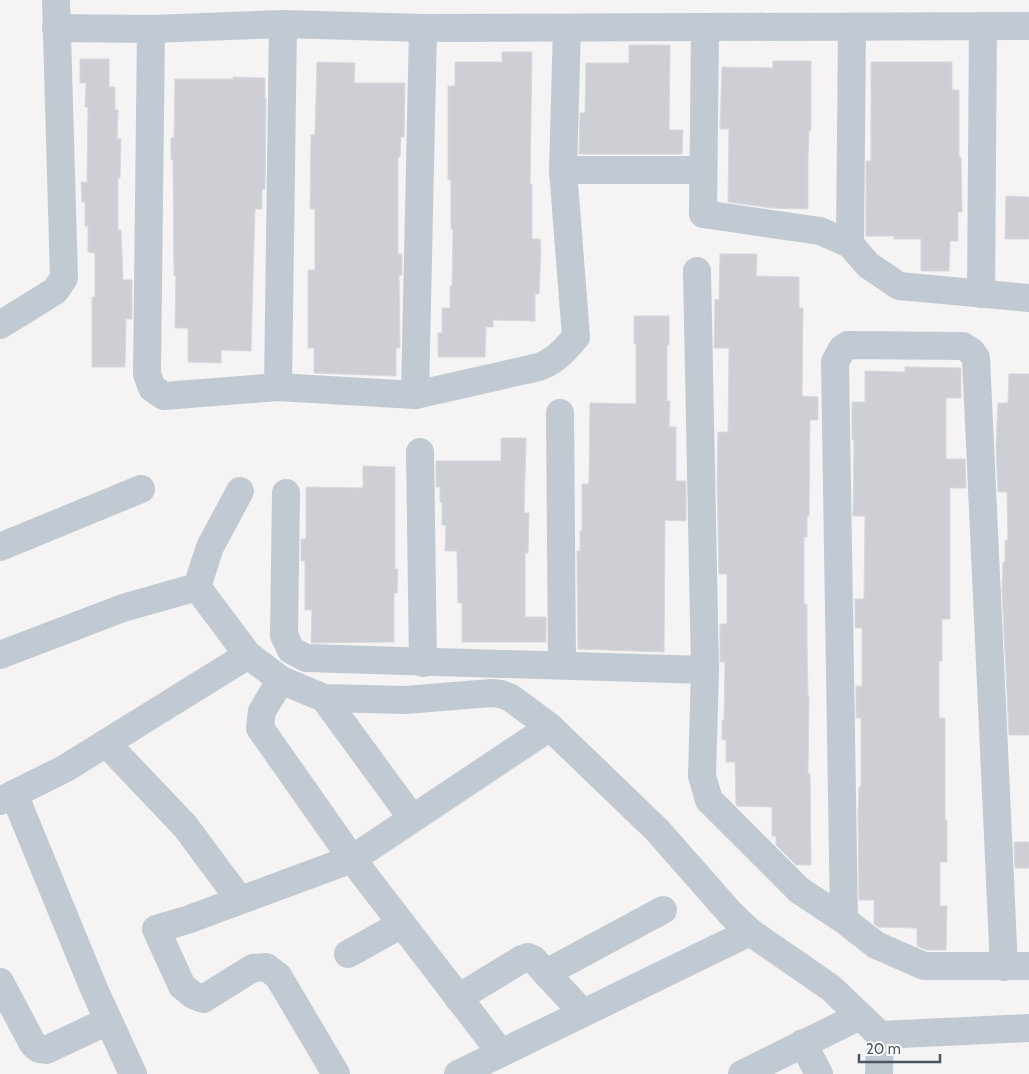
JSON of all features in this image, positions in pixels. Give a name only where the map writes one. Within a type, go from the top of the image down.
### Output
[{"type":"street","points":[[0,325],[55,291],[64,278],[56,0]]},
{"type":"street","points":[[56,28],[151,29],[283,24],[424,28],[1029,26]]},
{"type":"street","points":[[278,387],[283,24]]},
{"type":"street","points":[[980,294],[983,26]]},
{"type":"street","points":[[705,27],[702,214],[820,231],[850,244],[868,265],[899,286],[1029,298]]},
{"type":"street","points":[[850,244],[852,27]]},
{"type":"street","points":[[415,395],[424,28]]},
{"type":"street","points":[[151,29],[147,374],[152,388],[164,396],[278,387],[415,395],[539,367],[562,353],[576,337],[563,170],[567,28]]},
{"type":"street","points":[[563,170],[703,170]]},
{"type":"street","points":[[698,271],[705,670],[702,776],[709,800],[799,890],[844,920],[876,945],[924,966],[1016,966],[976,358],[971,351],[963,346],[848,345],[842,348],[835,362],[844,920]]},
{"type":"street","points":[[560,413],[562,665]]},
{"type":"street","points":[[420,452],[423,662]]},
{"type":"street","points":[[0,547],[141,489]]},
{"type":"street","points":[[196,587],[210,547],[240,491]]},
{"type":"street","points":[[286,493],[284,635],[292,650],[306,658],[705,670]]},
{"type":"street","points":[[196,587],[248,655],[281,680],[324,698],[405,700],[491,693],[511,698],[550,727],[657,830],[750,932],[831,988],[880,1035],[1029,1028]]},
{"type":"street","points":[[0,655],[122,608],[196,587]]},
{"type":"street","points":[[133,1074],[7,797],[66,768],[248,655]]},
{"type":"street","points":[[281,680],[262,711],[260,728],[352,859],[501,1053]]},
{"type":"street","points":[[324,698],[412,818]]},
{"type":"street","points":[[336,1074],[278,976],[266,967],[253,968],[203,999],[182,986],[156,929],[187,920],[352,859],[550,727]]},
{"type":"street","points":[[106,743],[185,826],[240,900]]},
{"type":"street","points":[[546,973],[663,910]]},
{"type":"street","points":[[348,954],[402,924]]},
{"type":"street","points":[[458,1074],[750,932]]},
{"type":"street","points":[[458,998],[528,957],[533,959],[583,1013]]},
{"type":"street","points":[[0,982],[32,1044],[38,1049],[46,1050],[108,1021]]},
{"type":"street","points":[[742,1074],[860,1016]]},
{"type":"street","points":[[879,1074],[880,1035]]},
{"type":"street","points":[[803,1043],[819,1074]]},
{"type":"building","points":[[629,45],[670,45],[669,130],[683,130],[682,154],[579,154],[580,113],[585,113],[586,63],[629,63]]},
{"type":"building","points":[[502,52],[532,52],[530,184],[532,184],[532,239],[540,239],[541,252],[539,294],[535,294],[535,321],[493,320],[493,327],[486,327],[485,357],[438,357],[438,333],[442,333],[442,308],[450,308],[450,286],[452,286],[453,229],[451,229],[451,180],[448,180],[448,86],[455,86],[455,62],[502,62]]},
{"type":"building","points":[[80,59],[109,59],[109,87],[115,87],[115,110],[118,110],[117,139],[121,139],[120,178],[118,178],[118,230],[121,230],[123,280],[132,280],[132,319],[126,319],[125,367],[92,367],[92,297],[95,297],[95,253],[88,252],[88,226],[85,226],[85,202],[82,202],[81,182],[87,182],[88,107],[85,107],[86,83],[80,83]]},
{"type":"building","points":[[773,61],[811,61],[808,209],[772,208],[728,202],[729,129],[720,129],[722,67],[773,68]]},
{"type":"building","points":[[317,62],[355,63],[354,83],[405,83],[404,137],[401,137],[400,157],[398,157],[398,254],[402,254],[402,275],[399,275],[400,348],[396,348],[396,376],[314,373],[314,348],[308,348],[308,270],[315,270],[315,209],[310,209],[311,135],[315,135]]},
{"type":"building","points":[[871,62],[952,62],[952,90],[959,90],[959,157],[961,157],[962,212],[958,212],[958,241],[950,241],[949,271],[921,271],[921,239],[894,239],[894,236],[866,236],[866,161],[871,161]]},
{"type":"building","points":[[233,77],[265,78],[265,189],[262,189],[262,209],[255,209],[251,351],[221,350],[221,363],[188,362],[188,328],[175,328],[176,276],[174,276],[173,160],[171,160],[171,138],[174,138],[175,79],[233,79]]},
{"type":"building","points":[[1006,196],[1029,197],[1029,239],[1005,239]]},
{"type":"building","points":[[720,254],[757,254],[756,276],[799,277],[799,308],[803,308],[802,396],[818,397],[818,420],[810,420],[809,516],[807,516],[807,537],[804,537],[804,604],[807,604],[809,696],[808,774],[810,774],[811,865],[796,865],[776,845],[776,836],[772,836],[772,807],[737,806],[735,762],[726,762],[726,740],[722,740],[725,662],[720,662],[720,624],[727,624],[727,574],[719,574],[717,481],[718,432],[728,432],[729,348],[714,348],[715,299],[719,300]]},
{"type":"building","points":[[634,316],[669,316],[667,401],[670,401],[669,427],[676,427],[676,481],[686,481],[686,521],[665,520],[664,652],[578,649],[577,551],[580,551],[580,531],[582,531],[582,484],[589,484],[590,403],[636,404]]},
{"type":"building","points":[[905,367],[961,368],[961,398],[946,398],[946,459],[965,459],[966,488],[950,488],[950,619],[942,619],[942,661],[939,661],[939,718],[945,718],[945,820],[947,820],[947,862],[940,862],[940,906],[947,906],[946,950],[927,950],[917,946],[917,928],[878,927],[874,924],[874,900],[859,900],[858,814],[859,787],[861,787],[861,718],[856,718],[856,686],[862,686],[862,628],[855,628],[855,599],[864,599],[865,516],[853,516],[854,440],[852,440],[852,402],[865,402],[865,371],[905,372]]},
{"type":"building","points":[[1009,374],[1029,374],[1029,735],[1009,735],[1002,591],[1005,540],[1008,540],[1007,492],[998,492],[996,447],[998,403],[1008,403]]},
{"type":"building","points":[[501,438],[526,438],[524,513],[529,513],[528,553],[525,553],[525,617],[546,617],[546,642],[462,642],[462,603],[458,603],[457,551],[445,551],[446,525],[442,525],[440,487],[436,487],[436,461],[501,461]]},
{"type":"building","points":[[363,466],[395,467],[395,569],[398,569],[397,593],[394,593],[394,642],[311,643],[312,610],[305,610],[305,561],[301,561],[301,539],[306,539],[306,487],[363,488]]},
{"type":"building","points":[[1014,842],[1029,842],[1029,868],[1015,868]]}]
